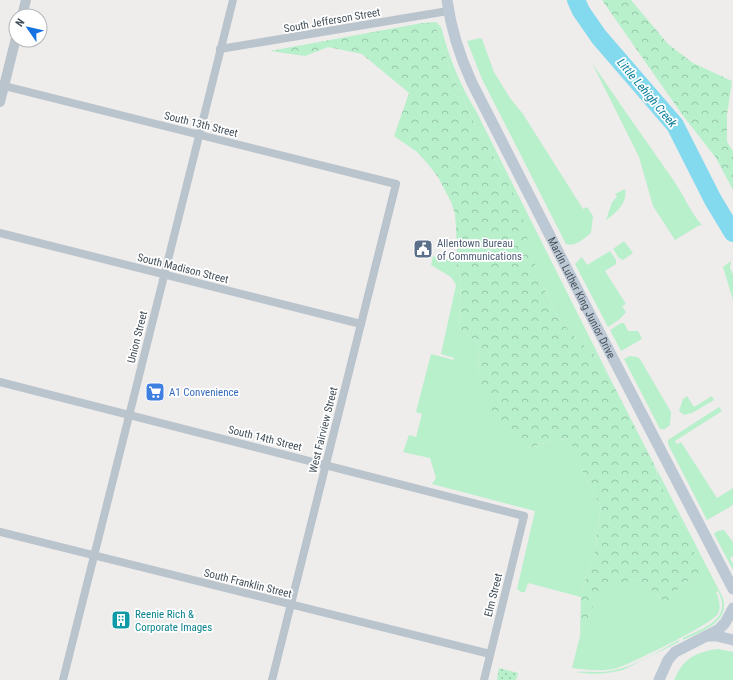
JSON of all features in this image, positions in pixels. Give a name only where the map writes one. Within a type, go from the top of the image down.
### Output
[{"type":"main road","name":"Martin Luther King Junior Drive","points":[[448,6],[463,63],[472,83],[733,589]]},
{"type":"main road","points":[[659,680],[668,660],[675,652],[718,630],[733,608]]},
{"type":"main road","points":[[704,636],[717,636],[733,640]]},
{"type":"main road","points":[[665,680],[672,664],[685,646]]},
{"type":"street","name":"Union Street","points":[[63,680],[232,0]]},
{"type":"street","name":"South Jefferson Street","points":[[220,49],[448,6]]},
{"type":"street","points":[[0,102],[2,85],[13,48]]},
{"type":"street","name":"South 13th Street","points":[[2,85],[396,184]]},
{"type":"street","name":"West Fairview Street","points":[[272,680],[396,184]]},
{"type":"street","name":"South Madison Street","points":[[0,233],[361,324]]},
{"type":"street","name":"South 14th Street","points":[[0,382],[524,516]]},
{"type":"street","name":"Elm Street","points":[[484,680],[524,516]]},
{"type":"street","name":"South Franklin Street","points":[[0,532],[490,654]]},
{"type":"green space","points":[[602,0],[631,0],[668,44],[693,63],[732,81],[727,115],[727,142],[733,151],[733,190],[716,158],[681,113]]},
{"type":"green space","points":[[436,22],[441,27],[451,60],[460,81],[615,388],[597,357],[575,337],[559,319],[540,280],[501,169],[476,127],[452,74],[436,28],[422,23]]},
{"type":"green space","points":[[422,23],[430,23],[436,28],[452,74],[476,127],[501,169],[521,209],[529,246],[540,280],[559,319],[575,337],[597,357],[615,388],[655,466],[658,479],[702,568],[695,577],[680,585],[671,601],[664,601],[638,579],[611,585],[595,602],[580,636],[581,592],[594,557],[601,507],[583,472],[570,440],[557,439],[525,449],[498,425],[479,378],[478,343],[459,328],[461,282],[456,262],[457,252],[455,214],[451,202],[438,177],[427,163],[417,152],[394,136],[409,93],[362,54],[328,47],[305,56],[270,51]]},
{"type":"green space","points":[[480,38],[482,39],[494,72],[510,98],[523,114],[583,209],[587,207],[593,216],[591,233],[576,243],[570,245],[566,244],[482,79],[467,41]]},
{"type":"green space","points":[[592,63],[674,181],[694,215],[702,225],[675,240],[653,206],[639,157]]},
{"type":"green space","points":[[625,189],[625,199],[623,203],[614,214],[606,220],[612,202],[617,197],[615,194]]},
{"type":"green space","points":[[624,241],[633,253],[623,260],[619,258],[613,249]]},
{"type":"green space","points":[[610,251],[616,260],[616,264],[605,271],[626,304],[622,306],[626,312],[620,319],[608,327],[575,264],[582,257],[587,265]]},
{"type":"green space","points":[[433,256],[456,262],[461,282],[459,328],[478,343],[479,378],[525,449],[557,439],[571,440],[583,472],[601,507],[594,557],[581,592],[581,597],[528,583],[525,592],[521,592],[517,589],[535,511],[432,484],[436,478],[430,458],[403,452],[409,435],[416,437],[422,414],[416,412],[431,354],[454,360],[454,358],[441,354],[456,285],[451,277],[431,265]]},
{"type":"green space","points":[[731,261],[730,268],[733,275],[733,300],[723,267]]},
{"type":"green space","points":[[621,323],[624,323],[628,331],[638,331],[642,339],[621,351],[610,330]]},
{"type":"green space","points":[[630,356],[640,359],[671,412],[670,425],[665,429],[660,429],[624,359]]},
{"type":"green space","points":[[687,396],[694,407],[712,396],[714,400],[692,413],[684,415],[679,411],[683,399]]},
{"type":"green space","points":[[719,407],[722,411],[675,441],[677,444],[681,442],[717,498],[733,488],[733,504],[707,520],[668,444],[668,440]]},
{"type":"green space","points":[[656,468],[723,598],[724,607],[722,614],[718,620],[705,630],[683,640],[683,638],[714,622],[719,616],[722,609],[722,601],[718,591],[716,592],[720,606],[719,612],[712,620],[701,627],[617,668],[589,670],[572,668],[580,636],[595,602],[611,584],[638,579],[664,601],[680,585],[695,577],[658,479]]},
{"type":"green space","points":[[724,530],[733,542],[733,556],[730,558],[733,564],[733,570],[714,534],[717,531]]},
{"type":"green space","points":[[679,640],[679,642],[623,670],[600,674],[576,672],[606,672],[619,669],[646,658]]},
{"type":"green space","points":[[718,649],[733,652],[733,680],[674,680],[681,667],[691,658],[703,652]]},
{"type":"green space","points":[[499,668],[518,673],[516,680],[497,680]]},
{"type":"waterway","name":"Little Lehigh Creek","points":[[576,0],[581,11],[599,37],[675,125],[713,200],[733,233]]},
{"type":"place","name":"Allentown Bureau of Communications","points":[[423,249]]},
{"type":"place","name":"A1 Convenience","points":[[155,392]]},
{"type":"place","name":"Reenie Rich & Corporate Images","points":[[121,620]]}]
